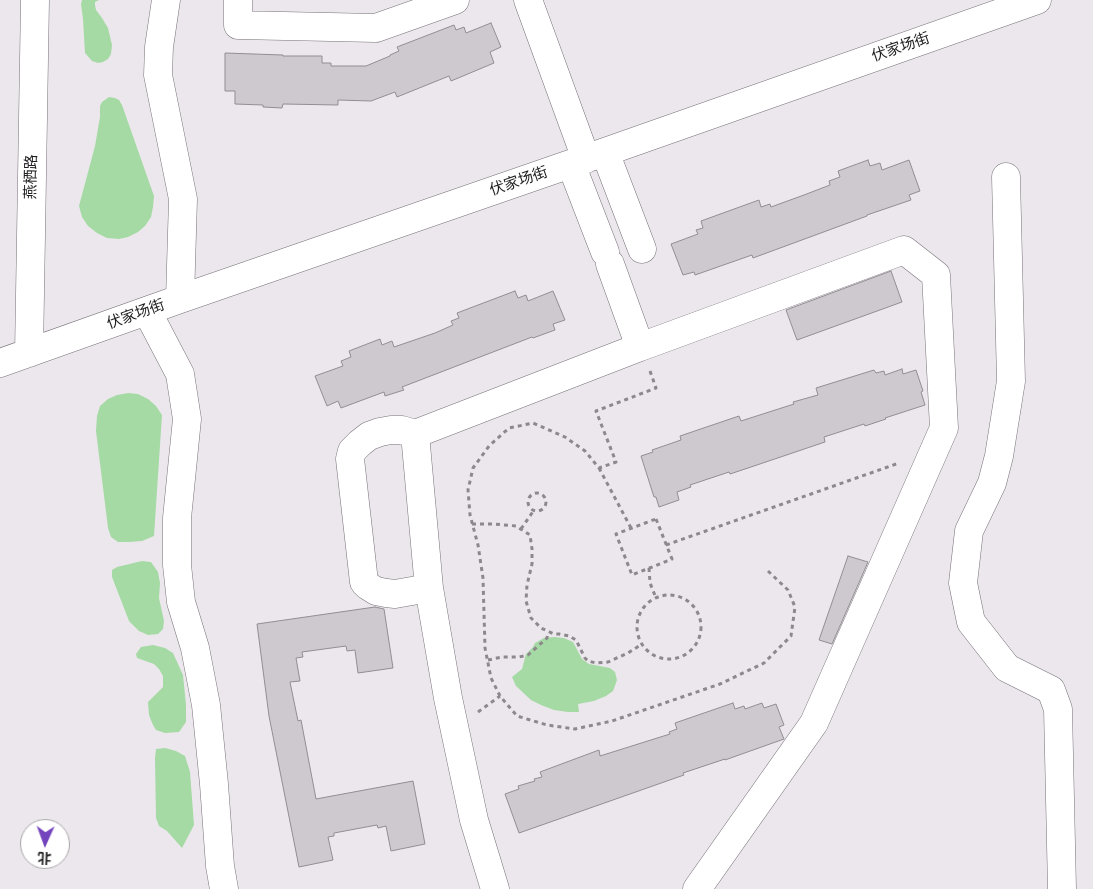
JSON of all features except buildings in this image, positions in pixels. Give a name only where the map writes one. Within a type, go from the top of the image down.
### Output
[{"type":"street","name":"燕栖路","points":[[29,353],[35,0]]},
{"type":"street","points":[[166,0],[159,46],[158,76],[182,199],[180,299]]},
{"type":"street","points":[[238,0],[238,25],[376,28],[455,0]]},
{"type":"street","points":[[528,0],[587,158],[607,258],[640,348]]},
{"type":"street","name":"伏家场街","points":[[0,363],[1037,0]]},
{"type":"street","points":[[587,158],[642,249]]},
{"type":"street","points":[[1006,177],[1011,381],[999,456],[992,483],[969,531],[963,583],[971,622],[1007,668],[1051,690],[1058,709],[1062,889]]},
{"type":"street","points":[[429,588],[395,594],[376,591],[364,582],[350,459],[352,451],[369,436],[390,430],[402,430],[415,434],[904,250],[936,276],[944,428],[814,723],[697,889]]},
{"type":"street","points":[[147,311],[180,374],[187,419],[177,518],[177,565],[181,602],[195,648],[206,705],[220,866],[224,889]]},
{"type":"street","points":[[415,434],[429,588],[448,698],[474,820],[495,889]]},
{"type":"path","points":[[599,468],[616,462],[596,411],[656,388],[640,348]]},
{"type":"path","points":[[631,528],[599,468],[585,451],[566,437],[533,423],[509,428],[489,446],[473,468],[468,490],[470,515],[484,578],[485,648],[491,678],[500,696],[517,716],[547,725],[575,729],[612,721],[720,684],[764,663],[791,636],[795,607],[788,590],[768,571]]},
{"type":"path","points":[[666,545],[934,452]]},
{"type":"path","points":[[535,493],[541,493],[546,498],[544,508],[534,510],[528,502],[530,497],[535,493]]},
{"type":"path","points":[[521,529],[534,510]]},
{"type":"path","points":[[656,519],[666,545],[672,559],[632,575],[616,534],[656,519]]},
{"type":"path","points":[[472,524],[516,526],[530,535],[532,564],[527,585],[526,601],[531,618],[541,628],[548,632],[569,636],[576,640],[585,658],[596,663],[608,662],[642,644]]},
{"type":"path","points":[[649,568],[650,583],[656,598]]},
{"type":"path","points":[[665,595],[677,596],[688,601],[696,610],[701,620],[699,640],[686,655],[665,659],[655,656],[642,644],[637,628],[639,617],[645,606],[656,598],[665,595]]},
{"type":"path","points":[[488,660],[528,655],[547,638],[548,632]]},
{"type":"green space","points":[[82,0],[99,0],[95,2],[96,10],[108,28],[112,45],[111,54],[103,62],[92,61],[85,53]]},
{"type":"green space","points":[[109,97],[119,100],[122,105],[154,196],[151,217],[145,226],[128,237],[119,239],[107,238],[88,226],[82,217],[79,206],[95,146],[100,106]]},
{"type":"green space","points":[[128,393],[138,394],[148,399],[162,415],[154,536],[142,541],[118,542],[111,537],[108,528],[96,431],[97,416],[100,406],[108,399]]},
{"type":"green space","points":[[142,561],[151,562],[158,572],[160,583],[159,598],[164,621],[163,629],[158,634],[148,635],[139,631],[129,621],[112,577],[112,570],[117,567]]},
{"type":"green space","points":[[544,638],[564,638],[573,642],[582,659],[589,664],[610,668],[615,672],[617,680],[613,691],[594,701],[578,704],[579,712],[554,710],[531,700],[516,686],[512,677],[522,669],[526,654],[535,643]]},
{"type":"green space","points":[[153,645],[165,648],[173,653],[183,675],[186,722],[179,732],[165,733],[156,730],[149,715],[148,702],[163,687],[163,676],[154,664],[137,658],[136,654],[141,647]]},
{"type":"green space","points":[[165,748],[185,756],[190,772],[194,825],[182,848],[167,831],[159,826],[156,818],[156,749]]}]
